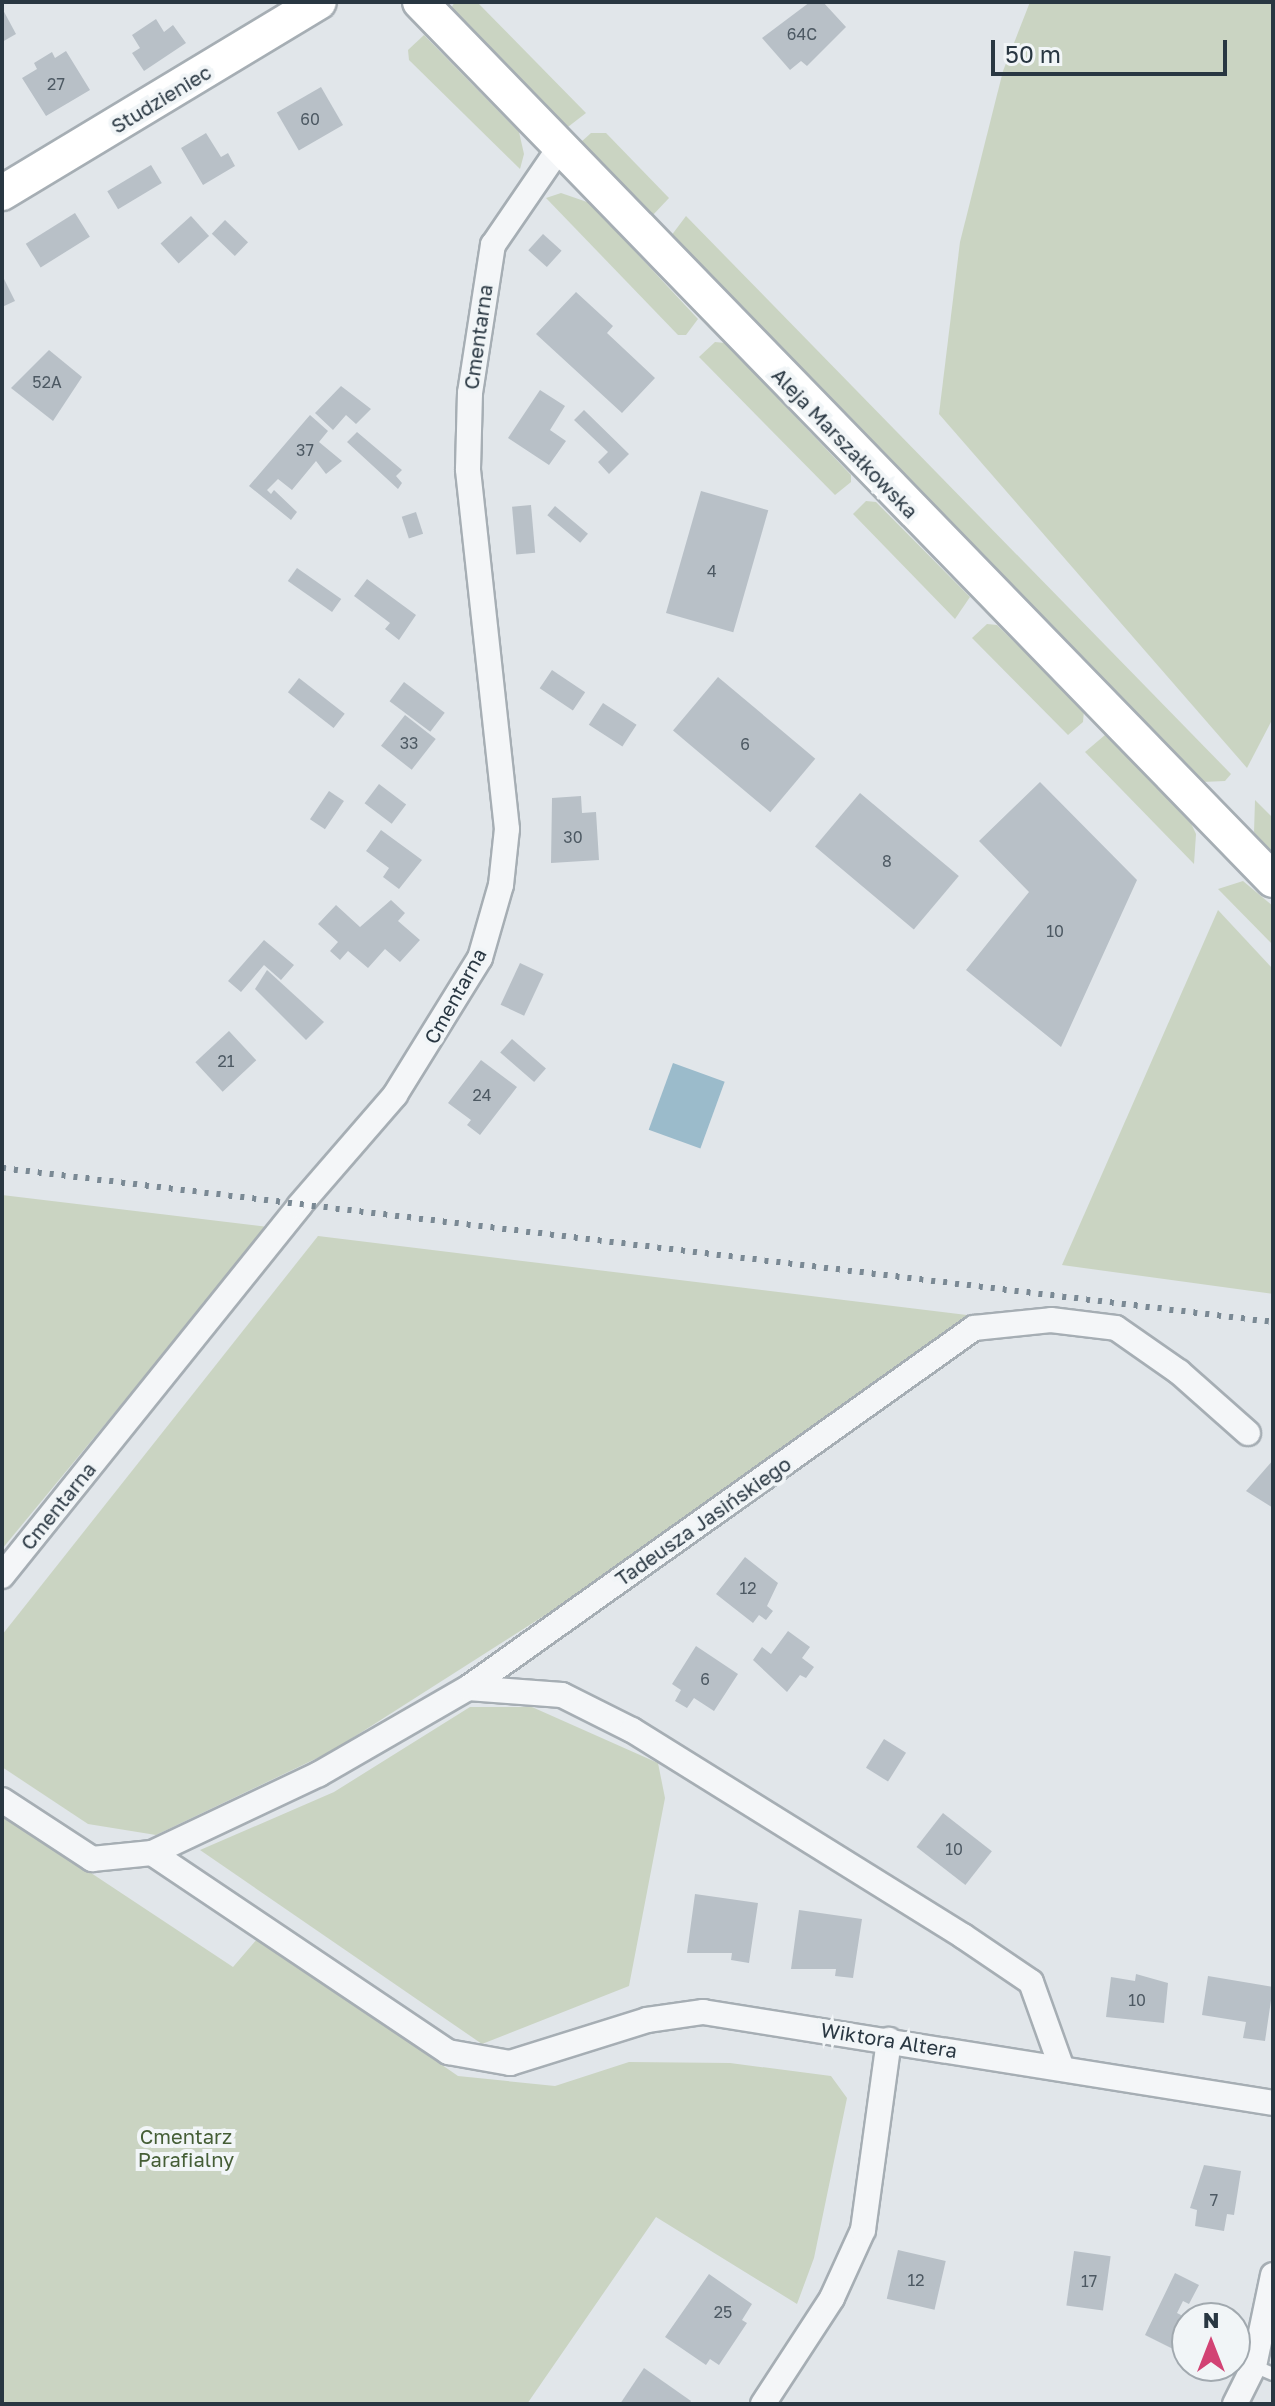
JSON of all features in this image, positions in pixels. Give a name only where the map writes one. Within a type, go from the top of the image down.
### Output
[{"type":"main road","name":"Studzieniec","points":[[2,193],[319,2]]},
{"type":"main road","name":"Aleja Marszałkowska","points":[[420,2],[558,150],[1273,880]]},
{"type":"street","name":"Cmentarna","points":[[2,1576],[299,1206],[395,1095],[480,958],[501,885],[507,829],[468,469],[470,393],[479,310],[493,245],[558,150]]},
{"type":"street","name":"Tadeusza Jasińskiego","points":[[2,1800],[92,1859],[152,1853],[319,1774],[468,1688],[974,1328],[1051,1320],[1116,1328],[1179,1372],[1248,1433]]},
{"type":"street","points":[[468,1688],[562,1695],[632,1730],[963,1936],[1031,1982],[1061,2066]]},
{"type":"street","name":"Wiktora Altera","points":[[152,1853],[448,2052],[510,2063],[647,2020],[703,2012],[1061,2066],[1273,2103]]},
{"type":"street","points":[[763,2404],[832,2298],[863,2230],[889,2040]]},
{"type":"street","points":[[1235,2404],[1263,2370],[1273,2275]]},
{"type":"green space","points":[[455,2],[477,2],[586,113],[564,130],[449,11]]},
{"type":"green space","points":[[1030,2],[1273,2],[1273,718],[1247,768],[939,414],[960,242],[1003,71]]},
{"type":"green space","points":[[424,35],[519,132],[524,154],[520,169],[409,60],[408,50]]},
{"type":"green space","points":[[591,133],[606,133],[669,198],[652,216],[580,143]]},
{"type":"green space","points":[[561,193],[590,203],[698,319],[686,335],[678,335],[546,198]]},
{"type":"green space","points":[[686,216],[1231,774],[1225,781],[1202,782],[1193,774],[671,236]]},
{"type":"green space","points":[[715,342],[725,343],[851,475],[851,482],[835,495],[699,357]]},
{"type":"green space","points":[[866,501],[876,502],[970,597],[955,619],[853,514]]},
{"type":"green space","points":[[987,624],[997,625],[1084,710],[1083,722],[1068,735],[972,638]]},
{"type":"green space","points":[[1105,735],[1190,821],[1196,834],[1194,864],[1085,752]]},
{"type":"green space","points":[[1255,800],[1273,818],[1273,856],[1254,832]]},
{"type":"green space","points":[[1243,881],[1273,906],[1273,945],[1218,889]]},
{"type":"green space","points":[[1218,910],[1273,969],[1273,1294],[1062,1265]]},
{"type":"green space","points":[[2,1195],[268,1227],[2,1549]]},
{"type":"green space","points":[[318,1236],[975,1316],[550,1612],[332,1751],[156,1835],[88,1824],[2,1767],[2,1635]]},
{"type":"green space","points":[[470,1707],[532,1707],[658,1763],[665,1798],[629,1986],[482,2044],[200,1850],[334,1792]]},
{"type":"green space","name":"Cmentarz Parafialny","points":[[2,1814],[233,1967],[258,1938],[458,2076],[555,2086],[629,2062],[730,2063],[831,2076],[847,2098],[814,2258],[797,2304],[656,2217],[527,2404],[2,2404]]},
{"type":"water","points":[[673,1063],[725,1082],[700,1149],[649,1130]]},
{"type":"building","points":[[810,2],[823,2],[846,27],[807,66],[801,61],[790,70],[762,38]]},
{"type":"building","points":[[2,8],[16,34],[2,42]]},
{"type":"building","points":[[156,19],[164,32],[173,25],[186,43],[144,71],[132,53],[140,48],[132,35]]},
{"type":"building","points":[[66,51],[90,90],[46,116],[22,78],[37,69],[34,63],[52,52],[55,58]]},
{"type":"building","points":[[321,87],[343,125],[299,151],[277,112]]},
{"type":"building","points":[[206,133],[221,157],[228,153],[235,166],[203,185],[181,148]]},
{"type":"building","points":[[151,165],[162,183],[118,209],[107,191]]},
{"type":"building","points":[[75,213],[90,237],[41,267],[26,244]]},
{"type":"building","points":[[191,216],[209,236],[179,263],[161,243]]},
{"type":"building","points":[[225,220],[248,242],[235,256],[212,234]]},
{"type":"building","points":[[543,234],[562,251],[547,267],[528,250]]},
{"type":"building","points":[[2,275],[15,301],[2,307]]},
{"type":"building","points":[[576,292],[613,326],[607,333],[655,378],[622,413],[536,334]]},
{"type":"building","points":[[49,350],[82,377],[53,421],[11,388]]},
{"type":"building","points":[[341,386],[371,409],[356,424],[346,415],[333,430],[315,413]]},
{"type":"building","points":[[540,390],[565,406],[550,430],[566,441],[549,465],[508,438]]},
{"type":"building","points":[[584,410],[629,454],[609,474],[598,462],[608,452],[574,420]]},
{"type":"building","points":[[310,415],[328,431],[319,442],[342,461],[326,474],[316,461],[292,490],[278,479],[267,490],[271,494],[274,490],[297,512],[291,520],[249,486]]},
{"type":"building","points":[[357,432],[402,470],[396,476],[402,483],[398,489],[347,442]]},
{"type":"building","points":[[701,491],[768,510],[733,632],[666,613]]},
{"type":"building","points":[[531,505],[535,553],[516,554],[512,507]]},
{"type":"building","points":[[555,506],[588,534],[580,543],[547,515]]},
{"type":"building","points":[[416,512],[423,534],[409,539],[402,517]]},
{"type":"building","points":[[297,568],[341,599],[332,612],[288,581]]},
{"type":"building","points":[[367,579],[416,615],[399,640],[385,629],[390,623],[354,596]]},
{"type":"building","points":[[552,670],[585,692],[573,711],[540,688]]},
{"type":"building","points":[[718,677],[815,759],[770,812],[673,731]]},
{"type":"building","points":[[299,678],[345,714],[334,728],[288,692]]},
{"type":"building","points":[[404,682],[445,713],[430,732],[390,701]]},
{"type":"building","points":[[603,703],[637,725],[622,747],[589,725]]},
{"type":"building","points":[[405,715],[436,739],[412,770],[381,746]]},
{"type":"building","points":[[1040,782],[1137,880],[1061,1047],[966,970],[1029,892],[979,841]]},
{"type":"building","points":[[379,784],[406,804],[392,824],[365,803]]},
{"type":"building","points":[[329,791],[344,801],[325,829],[310,819]]},
{"type":"building","points":[[860,793],[959,876],[914,930],[815,847]]},
{"type":"building","points":[[581,796],[582,813],[596,812],[599,860],[551,863],[552,798]]},
{"type":"building","points":[[381,830],[422,860],[399,889],[383,877],[389,868],[366,851]]},
{"type":"building","points":[[391,900],[405,913],[398,921],[420,940],[400,962],[385,949],[368,968],[348,951],[340,960],[330,951],[338,942],[318,924],[336,905],[360,927]]},
{"type":"building","points":[[264,940],[294,965],[281,980],[264,965],[241,992],[228,981]]},
{"type":"building","points":[[520,963],[544,974],[524,1016],[501,1005]]},
{"type":"building","points":[[267,970],[324,1022],[306,1040],[255,989]]},
{"type":"building","points":[[229,1031],[256,1060],[223,1092],[195,1062]]},
{"type":"building","points":[[512,1039],[546,1069],[534,1082],[500,1053]]},
{"type":"building","points":[[481,1060],[517,1087],[480,1135],[467,1125],[471,1120],[448,1103]]},
{"type":"building","points":[[1273,1460],[1273,1508],[1246,1491]]},
{"type":"building","points":[[745,1557],[778,1583],[767,1606],[773,1611],[766,1620],[759,1615],[753,1623],[716,1594]]},
{"type":"building","points":[[788,1631],[810,1647],[802,1658],[814,1667],[806,1678],[800,1675],[787,1692],[753,1660],[762,1647],[771,1654]]},
{"type":"building","points":[[696,1646],[738,1674],[714,1711],[694,1698],[687,1708],[675,1701],[681,1690],[672,1684]]},
{"type":"building","points":[[884,1739],[906,1753],[888,1782],[866,1768]]},
{"type":"building","points":[[943,1813],[992,1851],[965,1885],[917,1847]]},
{"type":"building","points":[[695,1894],[758,1903],[749,1963],[731,1960],[732,1953],[687,1953]]},
{"type":"building","points":[[799,1910],[862,1919],[853,1978],[835,1976],[836,1969],[791,1969]]},
{"type":"building","points":[[1136,1974],[1168,1983],[1164,2023],[1106,2017],[1111,1977],[1135,1981]]},
{"type":"building","points":[[1208,1976],[1273,1987],[1265,2041],[1243,2038],[1246,2022],[1202,2015]]},
{"type":"building","points":[[1204,2165],[1241,2171],[1234,2215],[1227,2214],[1224,2231],[1195,2226],[1197,2210],[1190,2208]]},
{"type":"building","points":[[898,2250],[946,2261],[934,2310],[887,2299]]},
{"type":"building","points":[[1074,2251],[1111,2256],[1103,2311],[1066,2305]]},
{"type":"building","points":[[1175,2273],[1199,2285],[1190,2302],[1171,2302],[1171,2348],[1145,2335]]},
{"type":"building","points":[[709,2274],[752,2304],[742,2320],[747,2323],[719,2365],[710,2359],[706,2365],[665,2337]]},
{"type":"building","points":[[644,2368],[691,2401],[689,2404],[620,2404]]},
{"type":"railway","points":[[2,1168],[1273,1322]]}]
